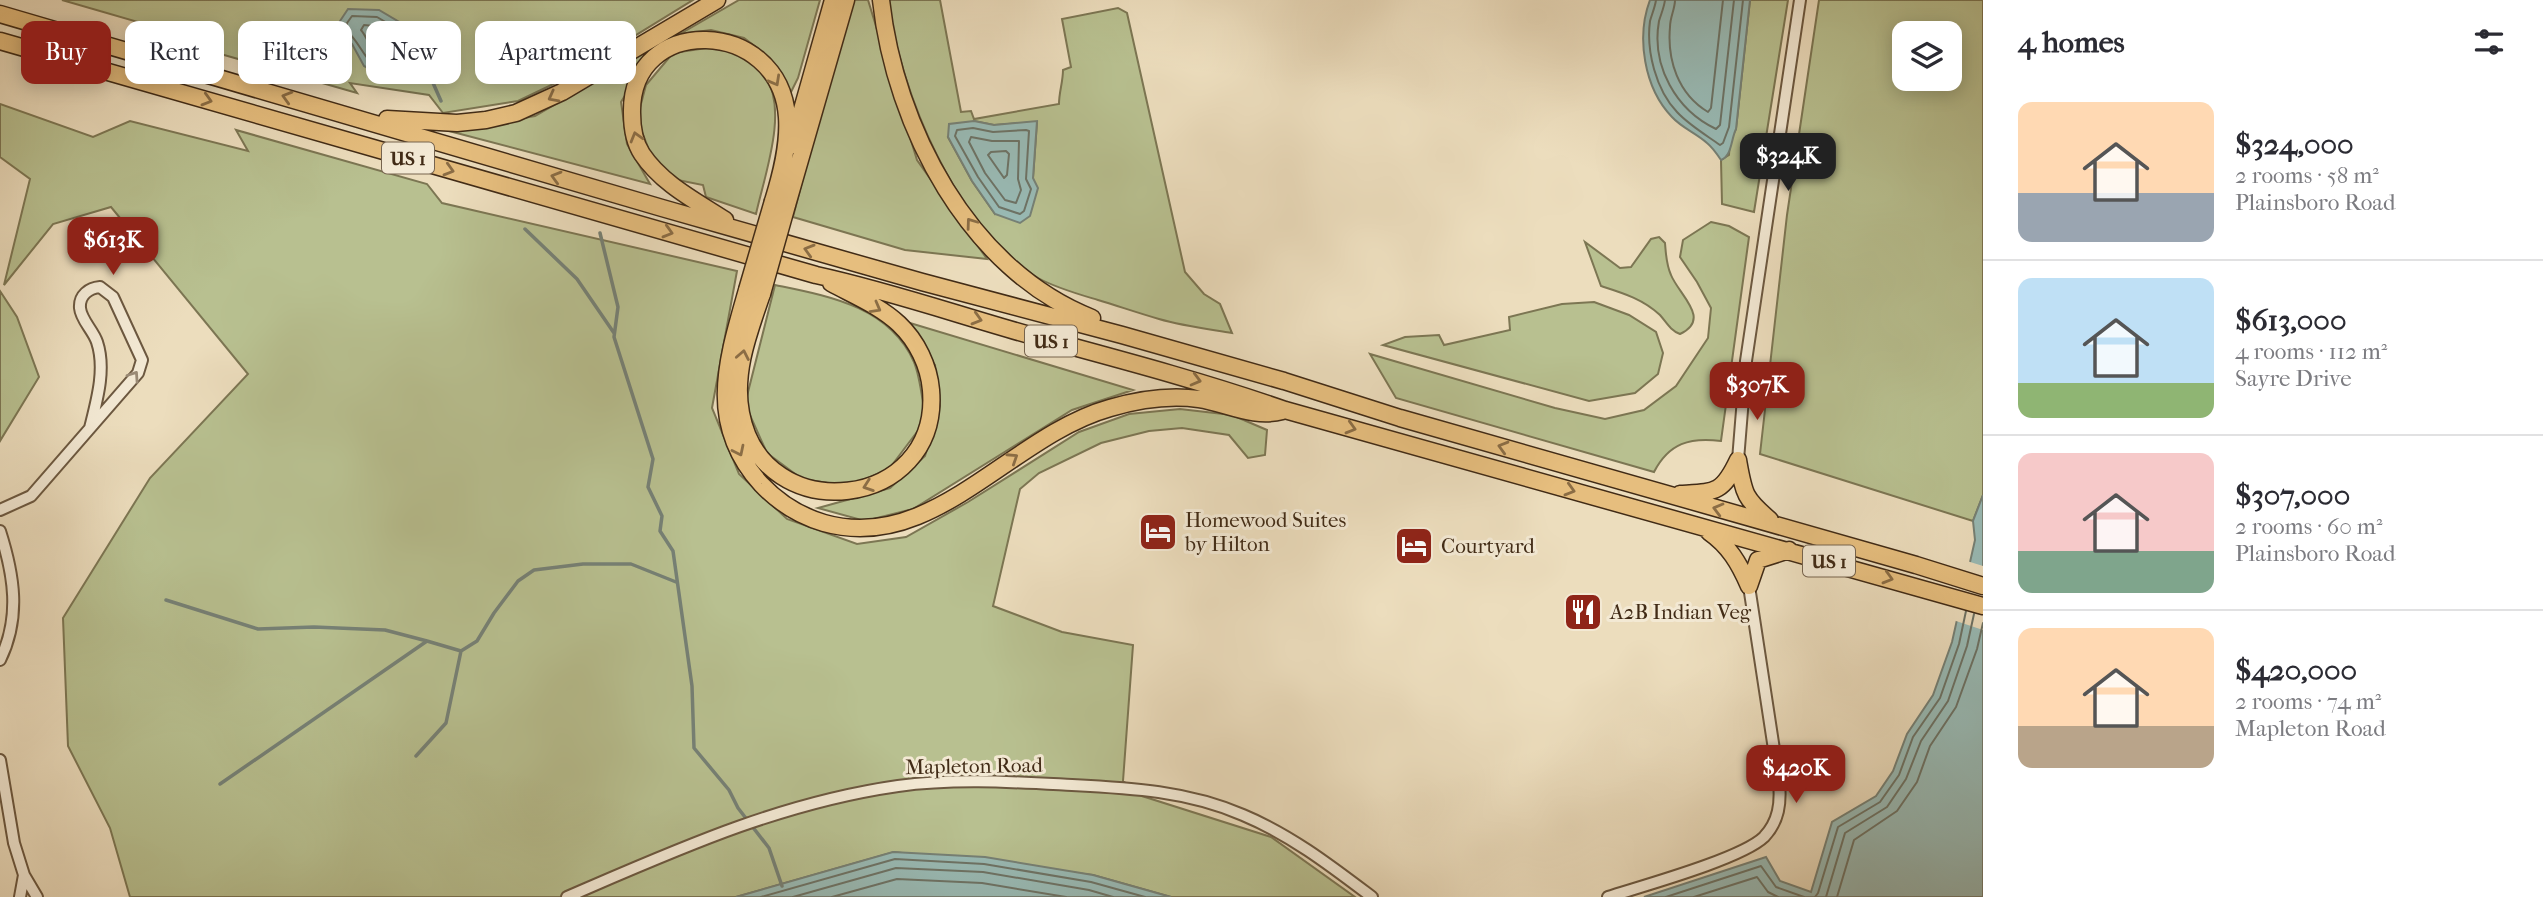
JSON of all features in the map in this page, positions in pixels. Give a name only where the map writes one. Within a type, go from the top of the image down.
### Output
[{"type":"highway","points":[[352,116],[450,124],[516,113],[562,92],[718,0]]},
{"type":"highway","points":[[780,180],[833,0]]},
{"type":"highway","points":[[817,275],[886,314],[900,325],[921,354],[930,382],[930,413],[922,442],[898,471],[868,487],[853,491],[825,492],[807,489],[772,470],[757,454],[747,435],[740,412],[739,385],[755,292],[780,203],[846,0]]},
{"type":"highway","points":[[881,0],[892,60],[912,119],[943,182],[962,211],[1002,260],[1028,283],[1051,299],[1108,325],[1122,335]]},
{"type":"highway","name":"US 1","points":[[4,14],[922,282],[1122,335],[1663,495],[1774,524],[1983,586]]},
{"type":"highway","points":[[739,229],[669,183],[641,153],[634,137],[631,105],[641,76],[650,62],[670,48],[702,39],[727,41],[758,58],[775,79],[785,102],[786,130],[780,203]]},
{"type":"highway","name":"US 1","points":[[0,41],[817,275],[1216,386],[1285,410],[1983,606]]},
{"type":"highway","points":[[755,292],[733,338],[725,387],[726,414],[731,434],[745,464],[774,496],[815,520],[844,528],[877,528],[910,521],[941,505],[1060,428],[1108,408],[1133,402],[1198,399],[1268,415],[1285,410]]},
{"type":"highway","points":[[1663,495],[1713,491],[1724,485],[1738,460]]},
{"type":"highway","points":[[1738,460],[1744,494],[1750,503],[1774,524]]},
{"type":"highway","points":[[1704,528],[1722,541],[1734,555],[1749,586]]},
{"type":"highway","points":[[1749,586],[1758,560],[1790,550]]},
{"type":"street","points":[[1738,460],[1746,361],[1800,0]]},
{"type":"street","points":[[0,510],[31,496],[138,373],[142,360],[113,297],[100,287],[90,288],[79,307],[96,340],[102,361],[90,428]]},
{"type":"street","points":[[0,531],[10,564],[15,604],[8,644],[0,660]]},
{"type":"street","points":[[1608,897],[1741,851],[1764,837],[1777,819],[1781,796],[1749,586]]},
{"type":"street","points":[[0,760],[14,843],[24,875],[37,897]]},
{"type":"street","name":"Mapleton Road","points":[[567,897],[762,817],[863,792],[933,783],[1006,781],[1156,790],[1210,803],[1265,824],[1306,848],[1373,897]]},
{"type":"street","points":[[20,897],[24,875]]},
{"type":"green space","points":[[62,0],[693,0],[636,35],[636,21],[475,21],[475,84],[553,84],[518,101],[443,113],[429,95],[352,83],[352,21],[238,21],[238,59],[224,55],[224,21],[135,21]]},
{"type":"green space","points":[[739,0],[820,0],[798,78],[790,94],[770,58],[744,38],[711,30],[680,34]]},
{"type":"green space","points":[[853,0],[868,0],[917,160],[987,259],[905,250],[793,217],[844,18]]},
{"type":"green space","points":[[888,0],[940,0],[961,112],[971,111],[974,119],[1059,104],[1063,70],[1071,67],[1062,19],[1118,8],[1127,13],[1185,272],[1204,294],[1220,304],[1232,333],[1168,321],[1067,291],[1038,278],[1009,255],[982,226],[937,155],[919,115],[895,36]],"holes":[[[974,121],[994,125],[1037,122],[1033,178],[995,214],[972,181],[948,137]]]},
{"type":"green space","points":[[1750,0],[1788,0],[1754,212],[1722,204],[1721,160],[1729,155],[1730,141],[1736,129]]},
{"type":"green space","points":[[1819,0],[1983,0],[1983,495],[1973,521],[1760,454],[1787,215]]},
{"type":"green space","points":[[656,46],[636,78],[636,58]]},
{"type":"green space","points":[[720,46],[756,66],[772,90],[775,125],[756,214],[706,197],[703,185],[673,179],[651,155],[637,119],[646,85],[673,53]]},
{"type":"green space","points":[[326,84],[351,84],[357,93]]},
{"type":"green space","points":[[590,84],[632,84],[621,102],[627,144],[650,184],[449,131],[535,116]]},
{"type":"green space","points":[[0,104],[93,137],[130,121],[248,151],[236,130],[427,184],[442,203],[737,271],[712,408],[739,474],[787,519],[857,544],[906,537],[968,502],[1079,432],[1129,414],[1180,409],[1232,415],[1267,430],[1265,455],[1248,458],[1229,435],[1182,428],[1149,431],[1101,443],[1039,473],[1020,489],[993,606],[1062,632],[1133,645],[1123,781],[1142,796],[1271,837],[1355,897],[1171,897],[1093,875],[894,852],[736,897],[130,897],[110,828],[68,746],[63,618],[150,478],[248,374],[111,207],[53,224],[4,285],[30,179],[0,157]]},
{"type":"green space","points":[[1711,222],[1729,226],[1749,237],[1721,441],[1700,440],[1681,444],[1666,454],[1654,472],[1396,398],[1370,354],[1555,408],[1605,419],[1644,410],[1676,386],[1708,338],[1711,308],[1680,257],[1683,240]]},
{"type":"green space","points":[[1659,237],[1665,243],[1671,275],[1693,314],[1689,328],[1680,334],[1647,305],[1601,286],[1585,242],[1620,268],[1631,267],[1651,239]]},
{"type":"green space","points":[[775,285],[836,299],[855,307],[889,328],[903,343],[914,362],[926,420],[889,469],[849,486],[802,479],[767,453],[745,404]]},
{"type":"green space","points":[[0,291],[17,317],[39,377],[0,441]]},
{"type":"green space","points":[[1594,302],[1629,315],[1656,332],[1663,353],[1658,374],[1635,393],[1589,401],[1383,345],[1405,337],[1439,335],[1444,345],[1510,330],[1509,317],[1562,304]]},
{"type":"green space","points":[[900,320],[1133,390],[1072,410],[913,509],[865,521],[818,508],[890,488],[925,456],[940,406],[935,365]]},
{"type":"water","points":[[1650,0],[1750,0],[1736,129],[1729,151],[1721,160],[1709,145],[1672,117],[1655,92],[1645,62],[1643,46]]},
{"type":"water","points":[[348,9],[379,10],[398,21],[366,21],[366,67],[352,44],[352,21],[340,21]]},
{"type":"water","points":[[974,121],[994,125],[1037,121],[1033,178],[1038,188],[1030,216],[1020,223],[995,214],[972,181],[948,137],[949,124]]},
{"type":"water","points":[[1983,495],[1983,897],[1644,897],[1766,857],[1780,881],[1811,892],[1832,822],[1876,796],[1893,771],[1907,734],[1933,695],[1952,642],[1975,540],[1973,521]]},
{"type":"water","points":[[893,852],[985,857],[1093,875],[1171,897],[736,897]]},
{"type":"pier","points":[[1967,561],[1983,566],[1983,630],[1953,620]]},
{"type":"waterway","points":[[434,84],[441,101]]},
{"type":"waterway","points":[[525,229],[577,279],[614,333]]},
{"type":"waterway","points":[[600,233],[618,307],[614,337],[653,459],[648,487],[662,516],[660,531],[673,551],[692,686],[694,748],[729,790],[738,808],[769,848],[782,886]]},
{"type":"waterway","points":[[220,784],[427,641],[461,651],[477,641],[518,581],[534,570],[583,564],[631,564],[676,582]]},
{"type":"waterway","points":[[166,600],[258,629],[314,627],[385,630],[427,641]]},
{"type":"waterway","points":[[416,756],[446,723],[461,651]]},
{"type":"place","name":"Homewood Suites by Hilton","points":[[1158,532]]},
{"type":"place","name":"Courtyard","points":[[1414,546]]},
{"type":"place","name":"A2B Indian Veg","points":[[1583,612]]}]
